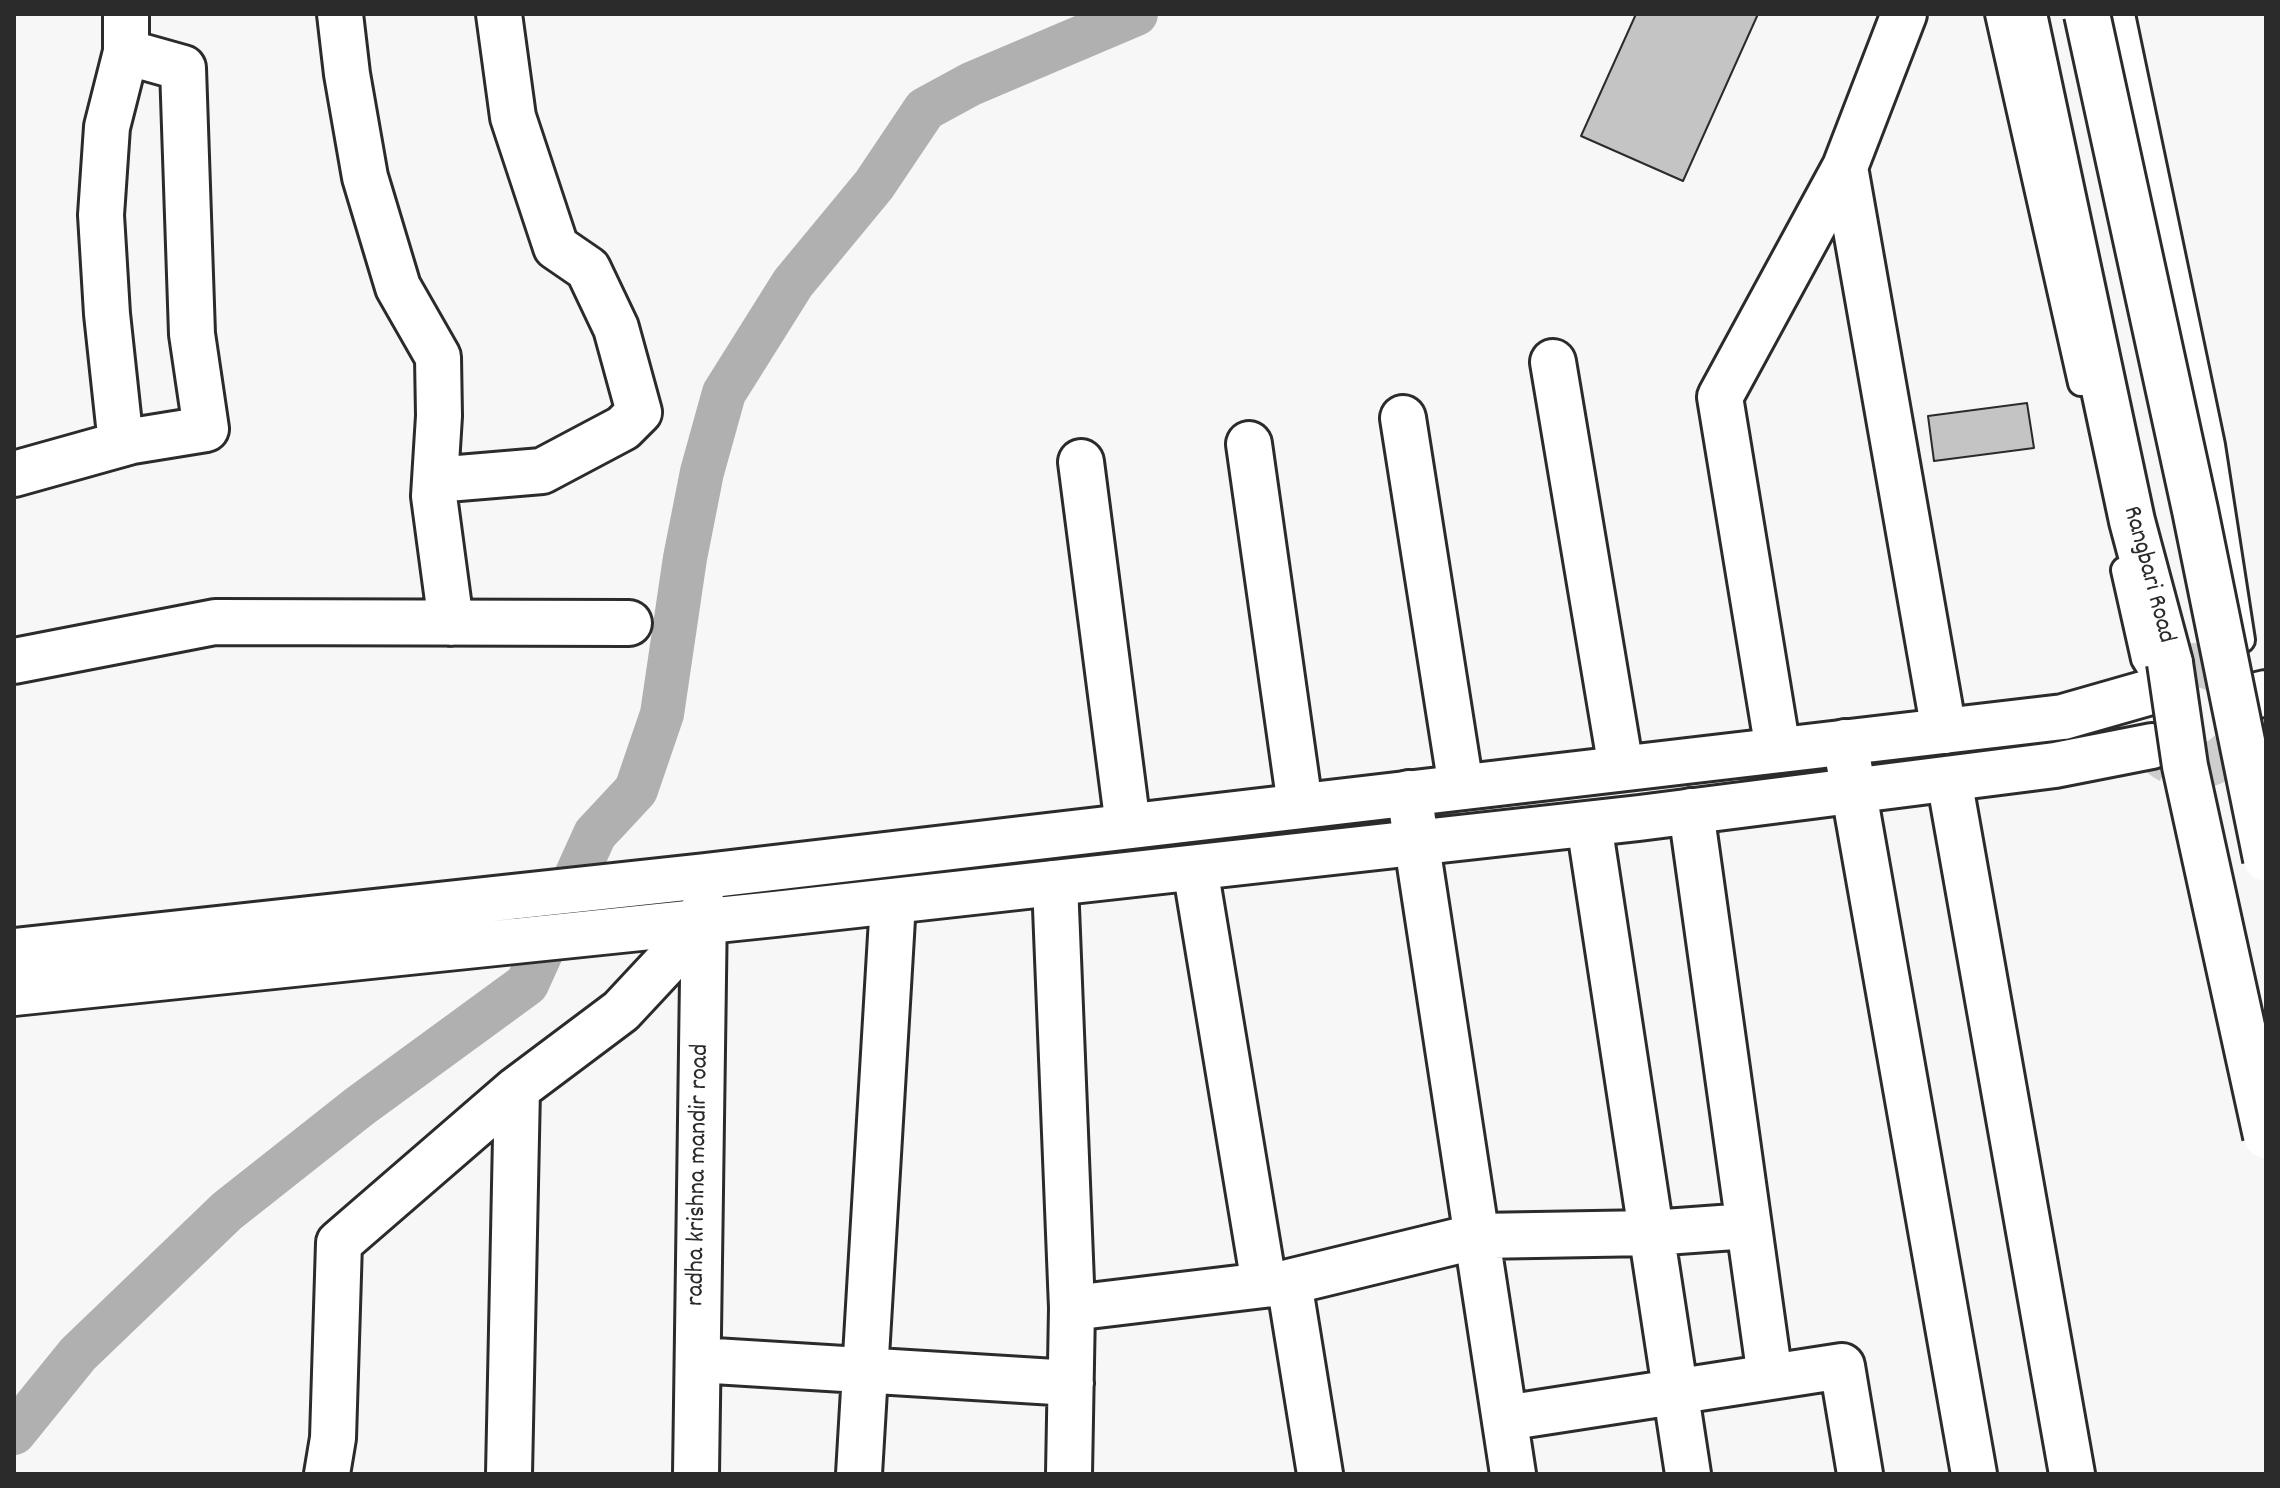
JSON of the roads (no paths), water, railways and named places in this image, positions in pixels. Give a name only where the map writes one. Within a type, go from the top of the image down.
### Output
[{"type":"street","points":[[340,14],[365,177],[398,287],[438,357],[439,416],[434,496],[451,623]]},
{"type":"street","points":[[435,480],[542,471],[623,428],[639,412],[616,328],[588,269],[556,247],[513,117],[499,14]]},
{"type":"street","points":[[1778,750],[1720,397],[1845,167],[1904,14]]},
{"type":"street","name":"Rangbari Road","points":[[2024,14],[2132,521],[2170,663],[2185,766],[2266,1136]]},
{"type":"street","points":[[2087,14],[2195,510],[2266,859]]},
{"type":"street","points":[[14,474],[121,444],[206,429],[192,334],[183,68],[126,33],[107,127],[101,215],[107,314],[121,444]]},
{"type":"street","points":[[1845,167],[1944,731]]},
{"type":"street","points":[[1553,362],[1621,768]]},
{"type":"street","points":[[1403,418],[1461,787]]},
{"type":"street","points":[[1249,444],[1300,805]]},
{"type":"street","points":[[1081,462],[1128,826]]},
{"type":"street","points":[[14,661],[215,622],[629,623]]},
{"type":"street","points":[[14,951],[691,878],[2063,717],[2152,687]]},
{"type":"street","points":[[1845,742],[1974,1474]]},
{"type":"street","points":[[14,993],[893,902],[1589,824],[2055,765],[2152,746]]},
{"type":"street","points":[[1949,779],[2072,1474]]},
{"type":"street","points":[[1409,793],[1513,1474]]},
{"type":"street","points":[[1691,811],[1770,1377]]},
{"type":"street","points":[[1589,824],[1688,1474]]},
{"type":"street","points":[[1195,868],[1277,1283],[1320,1474]]},
{"type":"street","name":"radha krishna mandir road","points":[[691,878],[704,922],[696,1474]]},
{"type":"street","points":[[1055,883],[1072,1308],[1069,1474]]},
{"type":"street","points":[[859,1474],[893,902]]},
{"type":"street","points":[[327,1474],[333,1438],[339,1243],[517,1089],[621,1011],[704,922]]},
{"type":"street","points":[[509,1474],[517,1089]]},
{"type":"street","points":[[1072,1308],[1277,1283],[1478,1236],[1651,1233],[1748,1226]]},
{"type":"street","points":[[698,1360],[1071,1383]]},
{"type":"street","points":[[1505,1418],[1842,1366],[1860,1474]]},
{"type":"lane","points":[[1998,14],[2152,687]]},
{"type":"lane","points":[[2122,14],[2212,445],[2250,709]]},
{"type":"waterway","points":[[14,1433],[78,1354],[227,1211],[360,1106],[527,984],[595,834],[636,790],[662,714],[685,558],[702,472],[724,393],[793,283],[874,185],[925,109],[971,84],[1136,14]]},
{"type":"tunnel","points":[[2193,665],[2212,669],[2229,680],[2240,697],[2244,716],[2240,735],[2229,752],[2212,763],[2193,767],[2174,763],[2157,752],[2146,735],[2142,716],[2146,697],[2157,680],[2174,669],[2193,665]]}]
